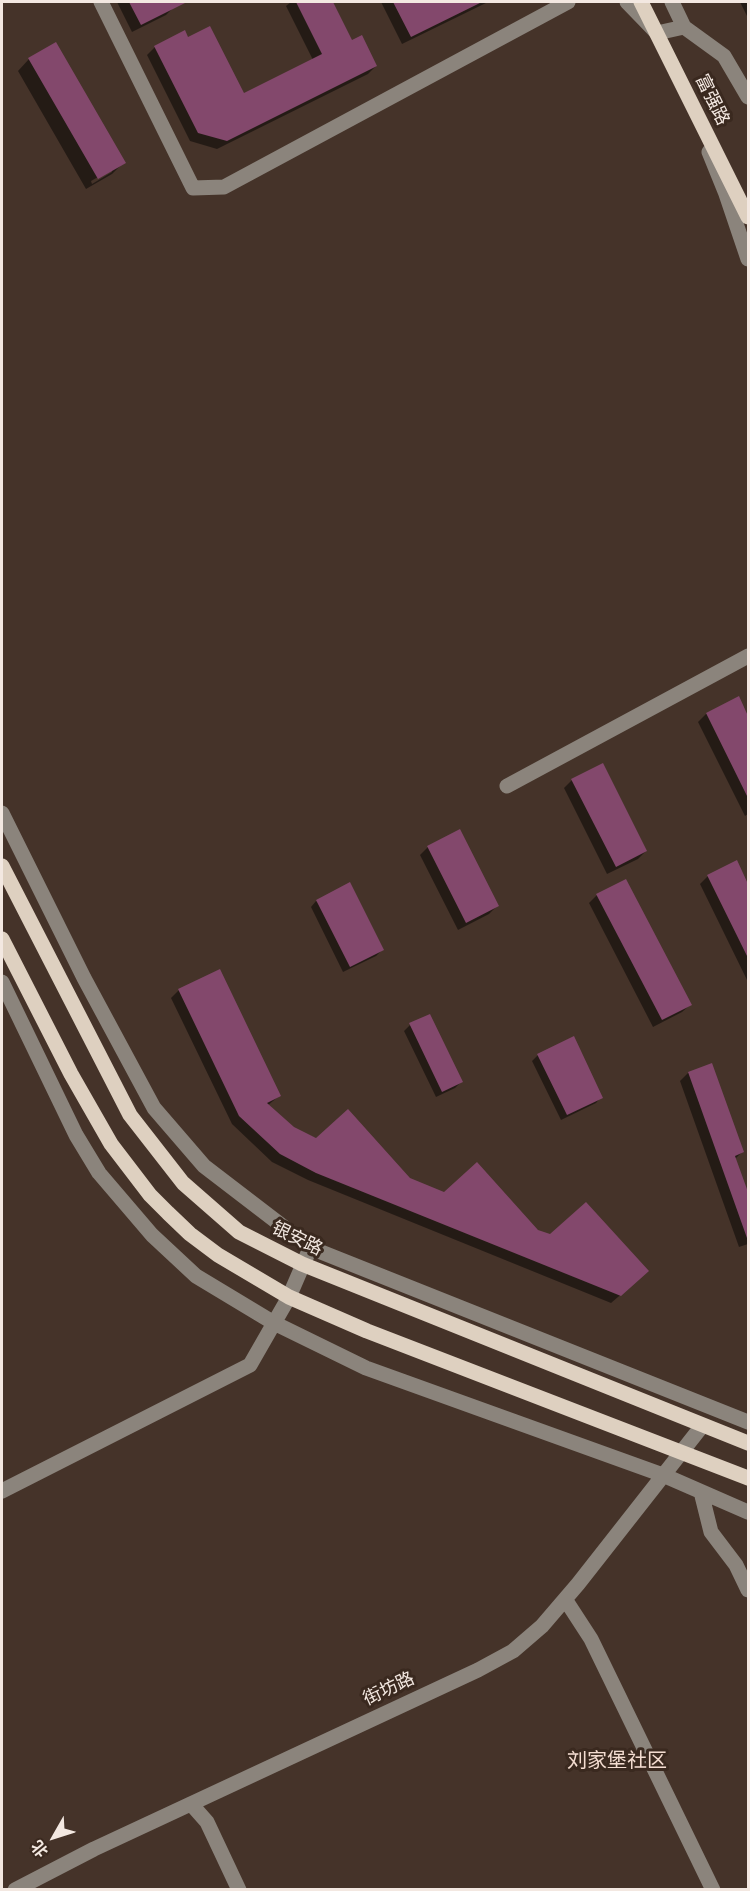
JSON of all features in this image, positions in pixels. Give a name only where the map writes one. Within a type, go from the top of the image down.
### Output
[{"type":"main road","name":"富强路","points":[[641,2],[748,217]]},
{"type":"main road","name":"银安路","points":[[2,866],[130,1115],[183,1183],[239,1232],[302,1264],[748,1443]]},
{"type":"main road","points":[[2,939],[70,1074],[111,1144],[150,1195],[190,1234],[244,1272],[289,1297],[367,1331],[748,1478]]},
{"type":"street","points":[[101,2],[193,188],[224,187],[568,2]]},
{"type":"street","name":"富强路","points":[[627,2],[657,33]]},
{"type":"street","points":[[672,2],[684,27],[724,56],[748,97]]},
{"type":"street","points":[[657,33],[684,27]]},
{"type":"street","points":[[671,61],[726,194],[748,259]]},
{"type":"street","points":[[507,786],[748,656]]},
{"type":"street","points":[[2,813],[84,978],[154,1108],[204,1166],[311,1248],[748,1422]]},
{"type":"street","points":[[2,982],[76,1135],[99,1173],[152,1235],[196,1276],[274,1323],[366,1368],[663,1475],[748,1512]]},
{"type":"street","points":[[2,1491],[250,1365],[289,1297],[311,1248]]},
{"type":"street","name":"街坊路","points":[[15,1890],[94,1849],[192,1805],[513,1651],[542,1626],[565,1599],[702,1426]]},
{"type":"street","points":[[700,1492],[711,1532],[736,1565],[748,1590]]},
{"type":"street","points":[[565,1599],[591,1639],[713,1890]]},
{"type":"street","points":[[192,1805],[207,1822],[239,1890]]},
{"type":"building","points":[[129,2],[187,2],[141,25]]},
{"type":"building","points":[[296,2],[333,2],[352,40],[362,35],[377,66],[227,141],[198,133],[154,46],[185,30],[188,37],[210,26],[244,93],[322,54]]},
{"type":"building","points":[[393,2],[482,2],[411,37]]},
{"type":"building","points":[[56,42],[126,163],[98,179],[28,58]]},
{"type":"building","points":[[739,696],[748,716],[748,798],[706,713]]},
{"type":"building","points":[[603,763],[647,851],[616,867],[571,779]]},
{"type":"building","points":[[460,829],[499,906],[466,923],[427,846]]},
{"type":"building","points":[[737,860],[748,884],[748,958],[707,875]]},
{"type":"building","points":[[626,879],[692,1005],[662,1020],[596,894]]},
{"type":"building","points":[[350,882],[384,950],[350,967],[316,900]]},
{"type":"building","points":[[220,969],[281,1096],[267,1103],[294,1127],[316,1138],[348,1109],[410,1178],[444,1192],[477,1162],[538,1230],[550,1234],[586,1202],[649,1271],[621,1296],[316,1173],[280,1154],[239,1116],[178,989]]},
{"type":"building","points":[[430,1014],[463,1082],[442,1092],[409,1023]]},
{"type":"building","points":[[574,1036],[603,1098],[567,1115],[537,1054]]},
{"type":"building","points":[[712,1063],[744,1152],[735,1156],[748,1192],[748,1238],[688,1072]]},
{"type":"district","name":"刘家堡社区","points":[[617,1761]]}]
